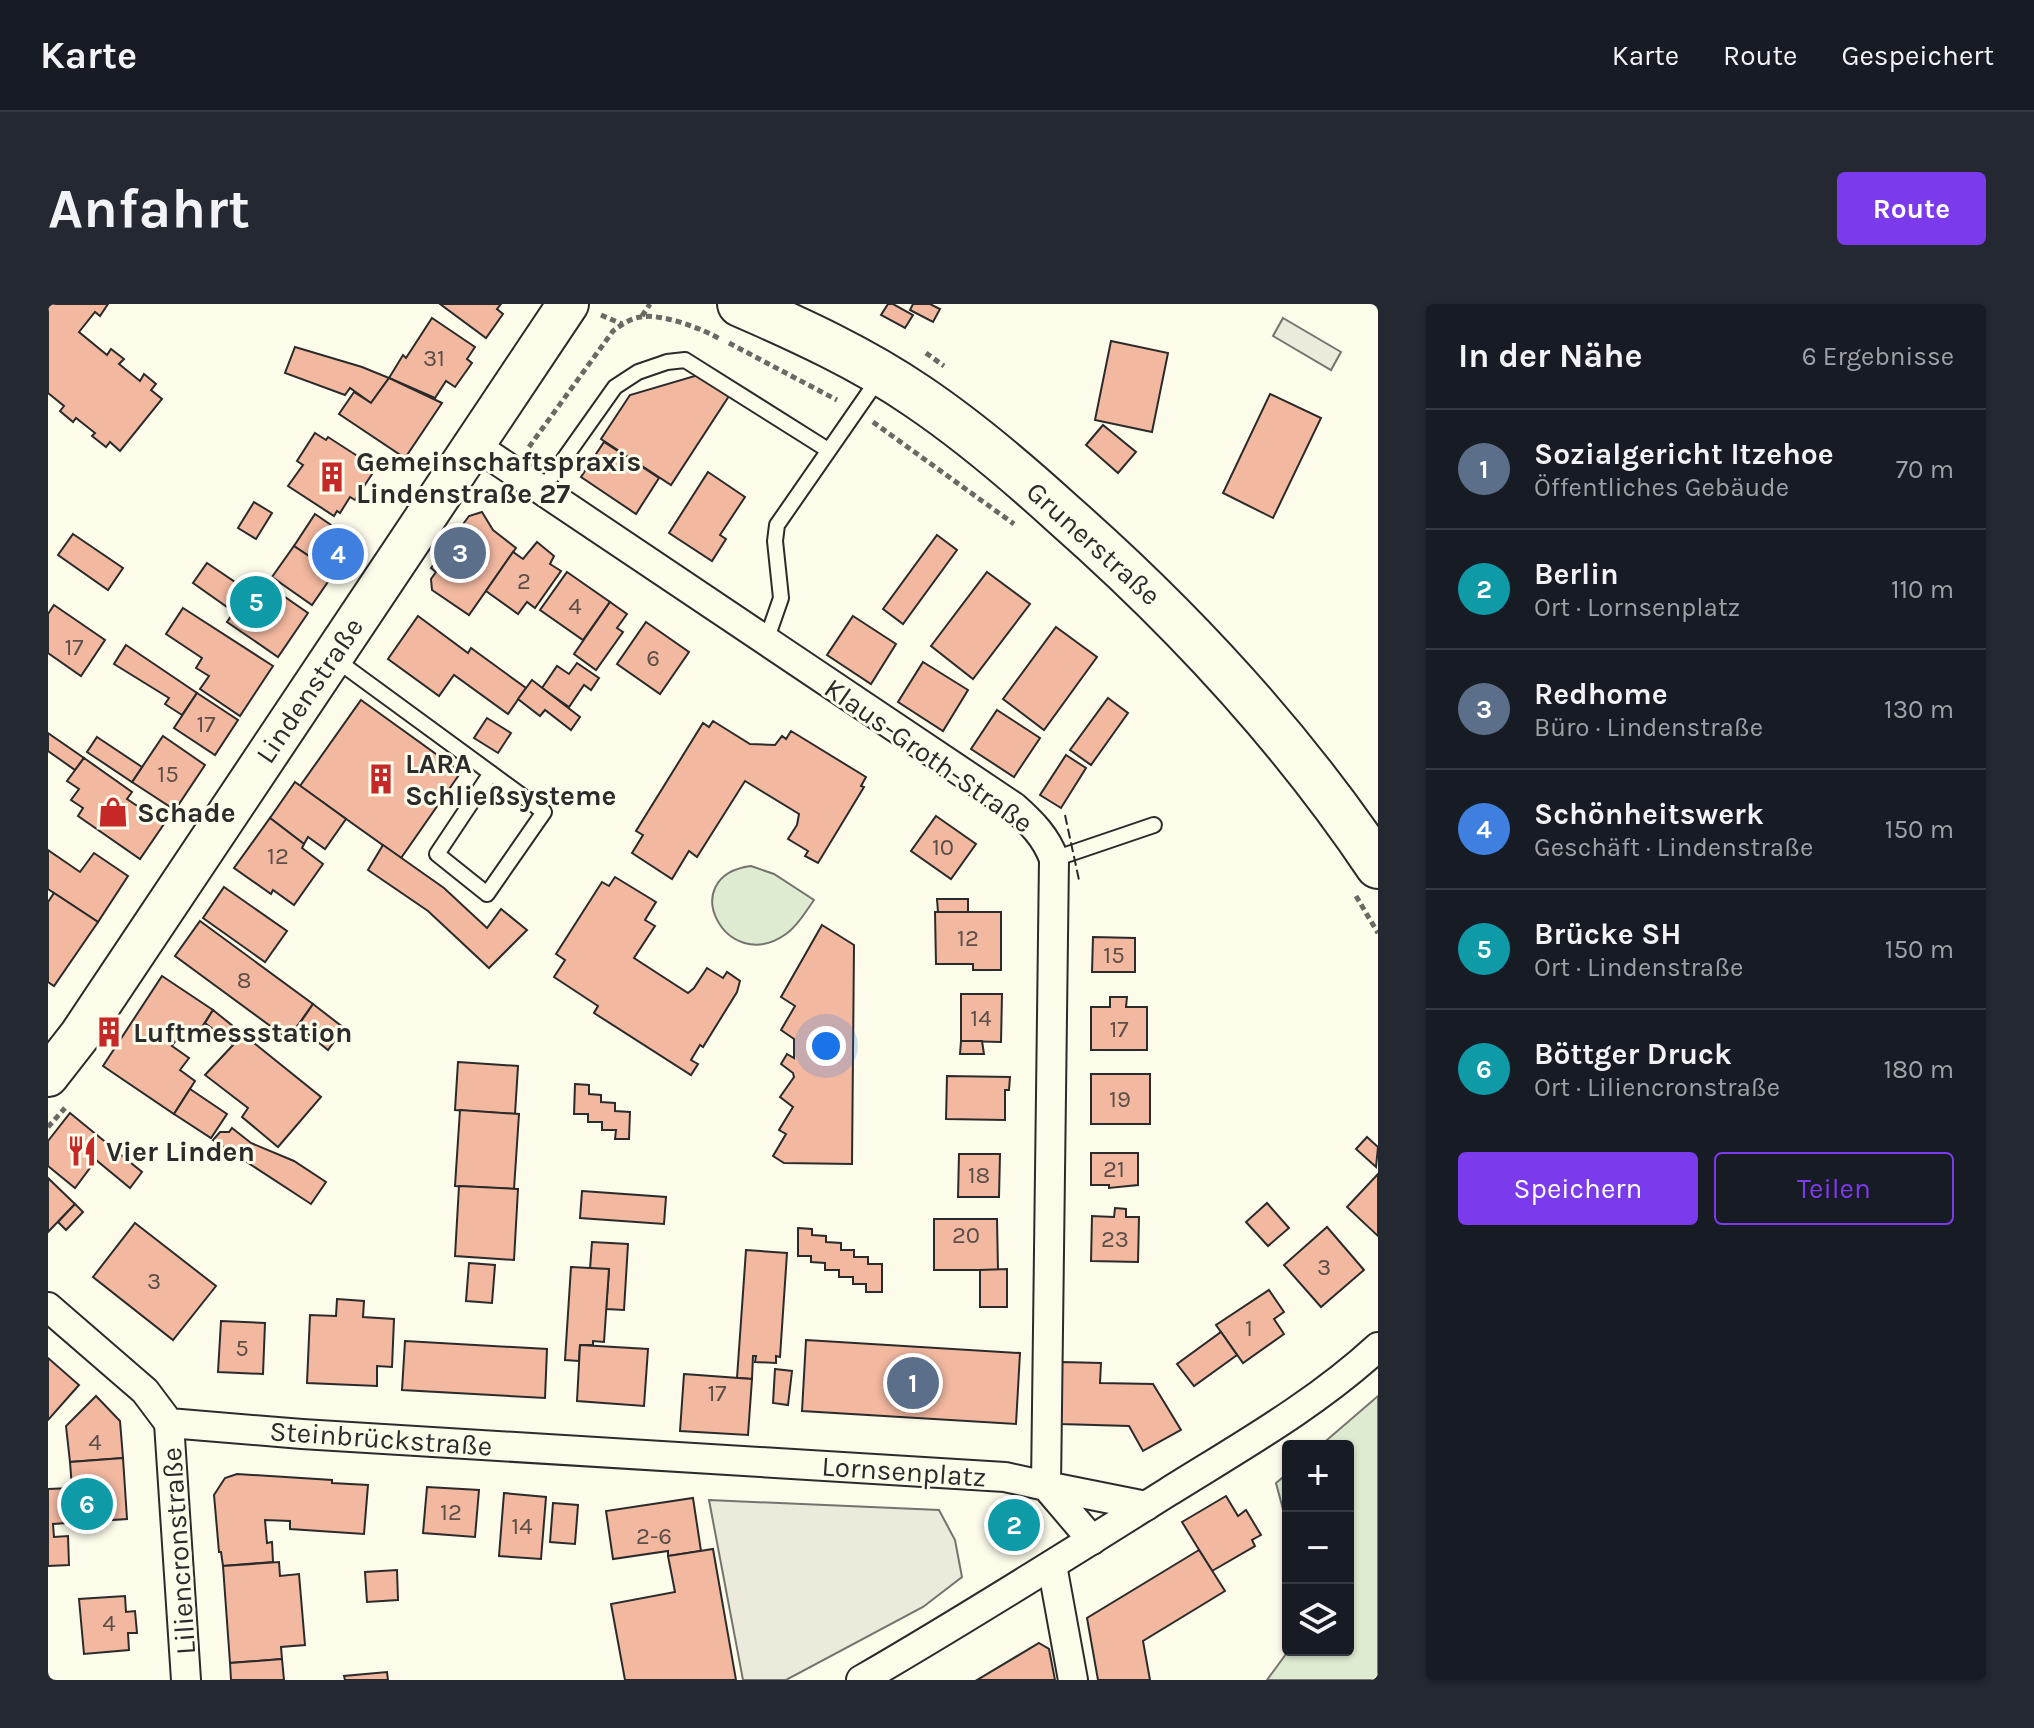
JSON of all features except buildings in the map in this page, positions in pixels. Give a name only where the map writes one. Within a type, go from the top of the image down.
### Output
[{"type":"main road","name":"Lindenstraße","points":[[48,1076],[97,1010],[568,304]]},
{"type":"main road","name":"Grunerstraße","points":[[740,304],[882,374],[955,423],[1106,551],[1170,613],[1268,722],[1364,875]]},
{"type":"street","name":"Klaus-Groth-Straße","points":[[473,444],[1014,807],[1039,830],[1054,859],[1046,1486]]},
{"type":"street","points":[[48,1307],[145,1391],[169,1423]]},
{"type":"street","points":[[861,1680],[1296,1412],[1378,1347]]},
{"type":"street","name":"Steinbrückstraße","points":[[169,1423],[302,1434],[761,1461]]},
{"type":"street","name":"Liliencronstraße","points":[[169,1423],[186,1680]]},
{"type":"street","name":"Lornsenplatz","points":[[761,1461],[1005,1477],[1146,1506]]},
{"type":"street","points":[[1046,1486],[1092,1540]]},
{"type":"street","points":[[1052,1565],[1073,1680]]},
{"type":"lane","points":[[542,490],[615,387],[638,372],[667,362],[685,360],[828,450]]},
{"type":"lane","points":[[766,641],[781,598],[775,541],[777,525],[882,374]]},
{"type":"lane","points":[[331,657],[491,773],[544,812],[487,894],[437,854],[491,773]]},
{"type":"lane","points":[[1054,859],[1154,825]]},
{"type":"path","points":[[642,316],[650,304]]},
{"type":"path","points":[[622,324],[642,316],[708,332],[856,411],[1021,529]]},
{"type":"path","points":[[1364,875],[1378,933]]},
{"type":"green space","points":[[751,866],[774,874],[814,900],[790,931],[764,944],[744,943],[728,934],[717,920],[712,903],[716,887],[728,874]]},
{"type":"green space","points":[[1378,1396],[1378,1680],[1267,1680],[1285,1656],[1354,1656],[1354,1440],[1327,1440]]},
{"type":"green space","points":[[1282,1478],[1282,1506],[1276,1483]]},
{"type":"shaded area","points":[[1283,318],[1341,352],[1331,370],[1273,336]]},
{"type":"shaded area","points":[[709,1500],[939,1510],[955,1540],[962,1577],[923,1607],[786,1680],[743,1680]]},
{"type":"fence","points":[[1065,815],[1079,880]]},
{"type":"place","name":"Gemeinschaftspraxis Lindenstraße 27","points":[[332,477]]},
{"type":"place","name":"Redhome","points":[[460,553]]},
{"type":"place","name":"Schönheitswerk","points":[[338,554]]},
{"type":"place","name":"Brücke SH","points":[[256,602]]},
{"type":"place","name":"LARA Schließsysteme","points":[[381,779]]},
{"type":"place","name":"Schade","points":[[113,812]]},
{"type":"place","name":"Luftmessstation","points":[[109,1032]]},
{"type":"place","name":"Vier Linden","points":[[82,1151]]},
{"type":"place","name":"Sozialgericht Itzehoe","points":[[913,1383]]},
{"type":"place","name":"Böttger Druck","points":[[87,1504]]},
{"type":"place","name":"Berlin","points":[[1014,1525]]}]
